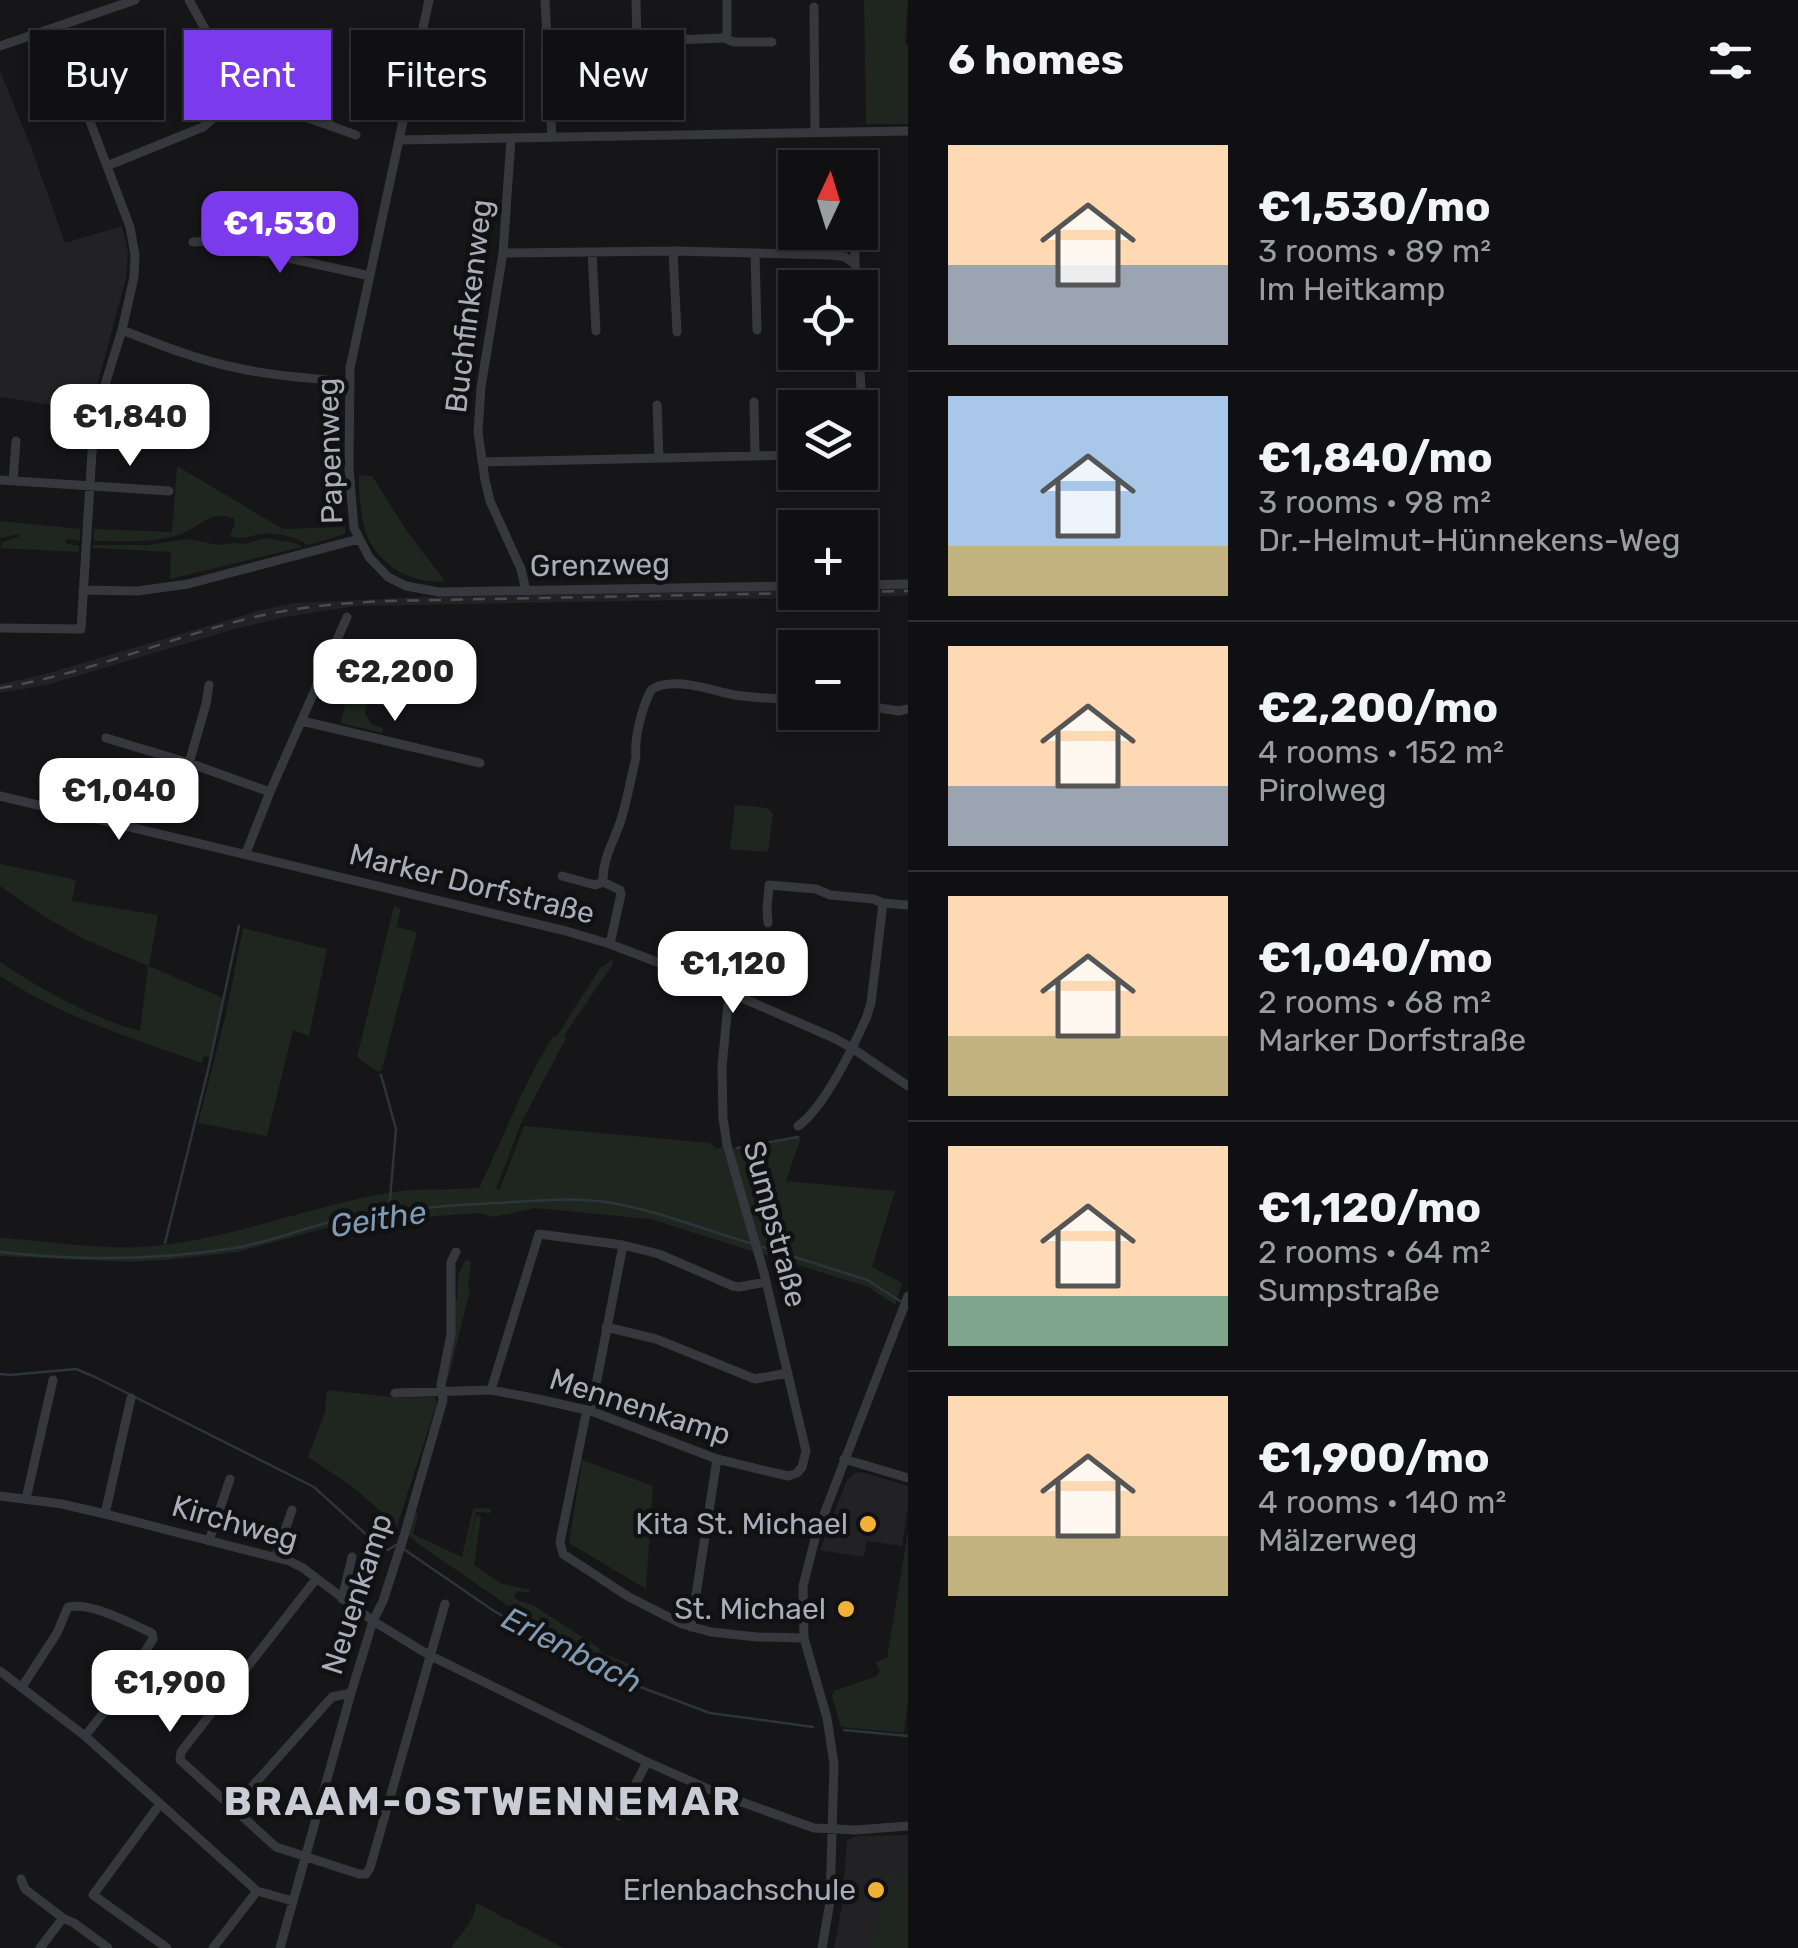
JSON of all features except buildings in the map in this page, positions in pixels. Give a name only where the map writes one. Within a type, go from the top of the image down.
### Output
[{"type":"street","points":[[0,46],[135,0]]},
{"type":"street","points":[[189,0],[241,94],[356,136]]},
{"type":"street","name":"Papenweg","points":[[406,586],[379,570],[354,528],[349,382],[429,0]]},
{"type":"street","points":[[546,0],[547,30]]},
{"type":"street","points":[[636,0],[637,30]]},
{"type":"street","points":[[724,38],[727,0]]},
{"type":"street","points":[[814,8],[815,132]]},
{"type":"street","points":[[0,628],[81,629],[94,420],[134,277],[130,227],[54,29]]},
{"type":"street","points":[[684,40],[772,42]]},
{"type":"street","points":[[107,166],[211,120]]},
{"type":"street","points":[[551,120],[552,138]]},
{"type":"street","points":[[399,140],[908,130]]},
{"type":"street","name":"Buchfinkenweg","points":[[510,139],[503,253],[479,403],[479,443],[490,501],[521,568],[526,591]]},
{"type":"street","points":[[193,242],[212,241],[370,276]]},
{"type":"street","points":[[855,250],[855,270]]},
{"type":"street","points":[[673,251],[677,332]]},
{"type":"street","points":[[592,252],[596,331]]},
{"type":"street","points":[[503,253],[754,252],[831,255],[845,257],[855,264]]},
{"type":"street","points":[[754,252],[757,330]]},
{"type":"street","points":[[122,330],[230,366],[273,375],[349,382]]},
{"type":"street","points":[[754,402],[755,456]]},
{"type":"street","points":[[657,406],[659,458]]},
{"type":"street","points":[[13,481],[16,441]]},
{"type":"street","points":[[482,462],[778,455]]},
{"type":"street","points":[[0,480],[169,491]]},
{"type":"street","points":[[84,590],[137,591],[188,584],[359,539]]},
{"type":"street","points":[[878,585],[908,584]]},
{"type":"street","name":"Grenzweg","points":[[406,586],[439,592],[778,586]]},
{"type":"street","points":[[246,853],[347,617]]},
{"type":"street","points":[[603,882],[651,690],[663,683],[778,698]]},
{"type":"street","points":[[190,763],[209,685]]},
{"type":"street","points":[[878,709],[908,710]]},
{"type":"street","points":[[302,721],[480,763]]},
{"type":"street","points":[[106,738],[270,792]]},
{"type":"street","name":"Marker Dorfstraße","points":[[0,796],[566,930],[610,944],[852,1048],[908,1086]]},
{"type":"street","points":[[562,876],[595,885],[603,882],[622,894],[610,944]]},
{"type":"street","points":[[768,923],[769,884],[908,905]]},
{"type":"street","points":[[798,1126],[808,1119],[827,1092],[871,1003],[883,903]]},
{"type":"street","name":"Sumpstraße","points":[[731,994],[724,1032],[722,1118],[788,1373],[806,1450],[804,1464]]},
{"type":"street","points":[[491,1390],[539,1234],[659,1254],[733,1286],[766,1282]]},
{"type":"street","points":[[623,1246],[560,1549],[569,1560],[629,1598],[691,1627],[757,1637],[804,1638]]},
{"type":"street","name":"Neuenkamp","points":[[280,1948],[372,1621],[404,1536],[443,1400],[441,1385],[451,1334],[451,1262],[456,1252]]},
{"type":"street","points":[[822,1948],[830,1902],[834,1779],[831,1740],[804,1638],[802,1596],[808,1562],[844,1460],[908,1296]]},
{"type":"street","points":[[606,1327],[656,1339],[755,1380],[788,1373]]},
{"type":"street","points":[[26,1500],[52,1380]]},
{"type":"street","name":"Mennenkamp","points":[[394,1393],[491,1390],[589,1410],[717,1460],[788,1476],[804,1464]]},
{"type":"street","points":[[104,1514],[131,1398]]},
{"type":"street","points":[[691,1627],[717,1460]]},
{"type":"street","points":[[844,1460],[908,1478]]},
{"type":"street","points":[[210,1541],[230,1479]]},
{"type":"street","name":"Kirchweg","points":[[0,1496],[104,1514],[276,1556],[304,1568],[372,1621],[429,1655],[647,1762],[750,1806],[814,1828],[908,1826]]},
{"type":"street","points":[[276,1556],[292,1510]]},
{"type":"street","points":[[342,1598],[352,1557]]},
{"type":"street","points":[[316,1579],[180,1756],[181,1763],[276,1847],[359,1874],[366,1874],[370,1868],[445,1604]]},
{"type":"street","points":[[22,1687],[57,1633],[68,1607],[90,1608],[152,1633],[153,1639],[132,1674],[85,1736]]},
{"type":"street","points":[[0,1671],[85,1736],[257,1891],[293,1901]]},
{"type":"street","points":[[232,1808],[332,1697],[351,1693]]},
{"type":"street","points":[[619,1816],[647,1762]]},
{"type":"street","points":[[160,1804],[93,1895],[167,1948]]},
{"type":"street","points":[[21,1879],[24,1890],[108,1948]]},
{"type":"street","points":[[213,1948],[257,1891]]},
{"type":"street","points":[[40,1948],[63,1918]]},
{"type":"shaded area","points":[[864,0],[908,0],[908,124],[866,124]]},
{"type":"shaded area","points":[[0,71],[65,243],[122,226],[128,252],[126,278],[90,411],[0,397]]},
{"type":"shaded area","points":[[177,466],[283,529],[345,527],[345,534],[308,545],[273,534],[234,537],[230,536],[234,519],[220,516],[162,539],[94,541],[94,529],[172,532]]},
{"type":"shaded area","points":[[359,475],[372,476],[445,581],[408,576],[377,553],[363,523]]},
{"type":"shaded area","points":[[0,521],[80,529],[80,541],[67,539],[65,543],[79,546],[79,552],[0,548],[3,542],[19,534],[0,538]]},
{"type":"shaded area","points":[[265,538],[302,547],[170,579],[171,552],[93,548],[187,539],[218,545],[245,544]]},
{"type":"shaded area","points":[[908,587],[908,596],[878,597],[878,588]]},
{"type":"shaded area","points":[[778,590],[778,598],[356,606],[231,630],[47,685],[0,693],[0,684],[261,610],[294,603]]},
{"type":"shaded area","points":[[348,691],[389,700],[388,707],[367,703],[365,713],[371,724],[383,728],[382,733],[341,723]]},
{"type":"shaded area","points":[[735,805],[767,808],[773,814],[768,852],[730,849]]},
{"type":"shaded area","points":[[0,864],[76,880],[72,901],[158,915],[149,966],[225,999],[212,1058],[204,1056],[202,1063],[98,1026],[0,976],[0,962],[68,1002],[140,1031],[148,966],[84,939],[42,915],[0,886]]},
{"type":"shaded area","points":[[394,906],[401,909],[396,927],[417,932],[382,1070],[378,1072],[357,1057]]},
{"type":"shaded area","points":[[243,928],[327,949],[309,1036],[293,1030],[267,1136],[198,1123]]},
{"type":"shaded area","points":[[612,960],[567,1031],[522,1121],[496,1189],[500,1189],[524,1126],[710,1143],[717,1149],[722,1146],[755,1252],[650,1219],[535,1208],[494,1217],[480,1213],[344,1223],[238,1252],[165,1260],[0,1256],[0,1238],[154,1246],[213,1236],[387,1193],[479,1188],[542,1054],[600,968]]},
{"type":"shaded area","points":[[801,1137],[786,1181],[895,1191],[872,1267],[902,1283],[895,1305],[868,1287],[763,1254],[732,1149]]},
{"type":"shaded area","points":[[466,1259],[471,1262],[470,1290],[448,1380],[445,1379],[452,1301],[457,1300],[458,1275]]},
{"type":"shaded area","points":[[327,1390],[400,1398],[435,1397],[437,1403],[397,1526],[353,1487],[308,1457],[325,1412]]},
{"type":"shaded area","points":[[582,1460],[653,1486],[646,1589],[569,1543]]},
{"type":"shaded area","name":"Kita St. Michael","points":[[862,1472],[908,1486],[902,1546],[867,1541],[864,1557],[820,1550],[847,1480]]},
{"type":"shaded area","points":[[473,1509],[491,1509],[491,1513],[476,1512],[466,1560],[476,1515],[481,1516],[474,1565],[502,1584],[532,1590],[518,1591],[514,1597],[533,1605],[604,1654],[640,1668],[639,1674],[618,1668],[526,1618],[408,1534],[413,1510],[418,1513],[413,1534],[462,1557]]},
{"type":"shaded area","points":[[908,1531],[908,1701],[904,1733],[841,1727],[834,1691],[877,1676],[880,1670],[875,1662],[887,1658]]},
{"type":"shaded area","name":"Erlenbachschule","points":[[908,1835],[908,1948],[834,1948],[847,1840],[857,1836]]},
{"type":"shaded area","points":[[885,1873],[908,1877],[908,1948],[873,1948]]},
{"type":"shaded area","points":[[476,1903],[564,1948],[451,1948],[470,1921]]},
{"type":"waterway","points":[[165,1243],[239,926]]},
{"type":"waterway","points":[[381,1075],[396,1129],[389,1211]]},
{"type":"waterway","points":[[737,1148],[798,1137]]},
{"type":"waterway","name":"Geithe","points":[[0,1252],[88,1258],[177,1255],[248,1245],[338,1220],[381,1213],[562,1200],[629,1206],[750,1243]]},
{"type":"waterway","name":"Geithe","points":[[763,1247],[867,1280],[900,1301]]},
{"type":"waterway","name":"Erlenbach","points":[[0,1374],[76,1369],[95,1377],[314,1487],[369,1537],[388,1550],[396,1545]]},
{"type":"waterway","name":"Erlenbach","points":[[405,1550],[494,1611],[608,1675],[710,1713],[813,1727]]},
{"type":"waterway","name":"Erlenbach","points":[[844,1730],[908,1736]]},
{"type":"railway","points":[[878,592],[908,591]]},
{"type":"railway","points":[[0,688],[64,674],[250,618],[318,606],[387,601],[778,593]]},
{"type":"place","name":"Kita St. Michael","points":[[868,1524]]},
{"type":"place","name":"St. Michael","points":[[846,1609]]},
{"type":"place","name":"Erlenbachschule","points":[[876,1890]]},
{"type":"district","name":"BRAAM-OSTWENNEMAR","points":[[483,1801]]}]
